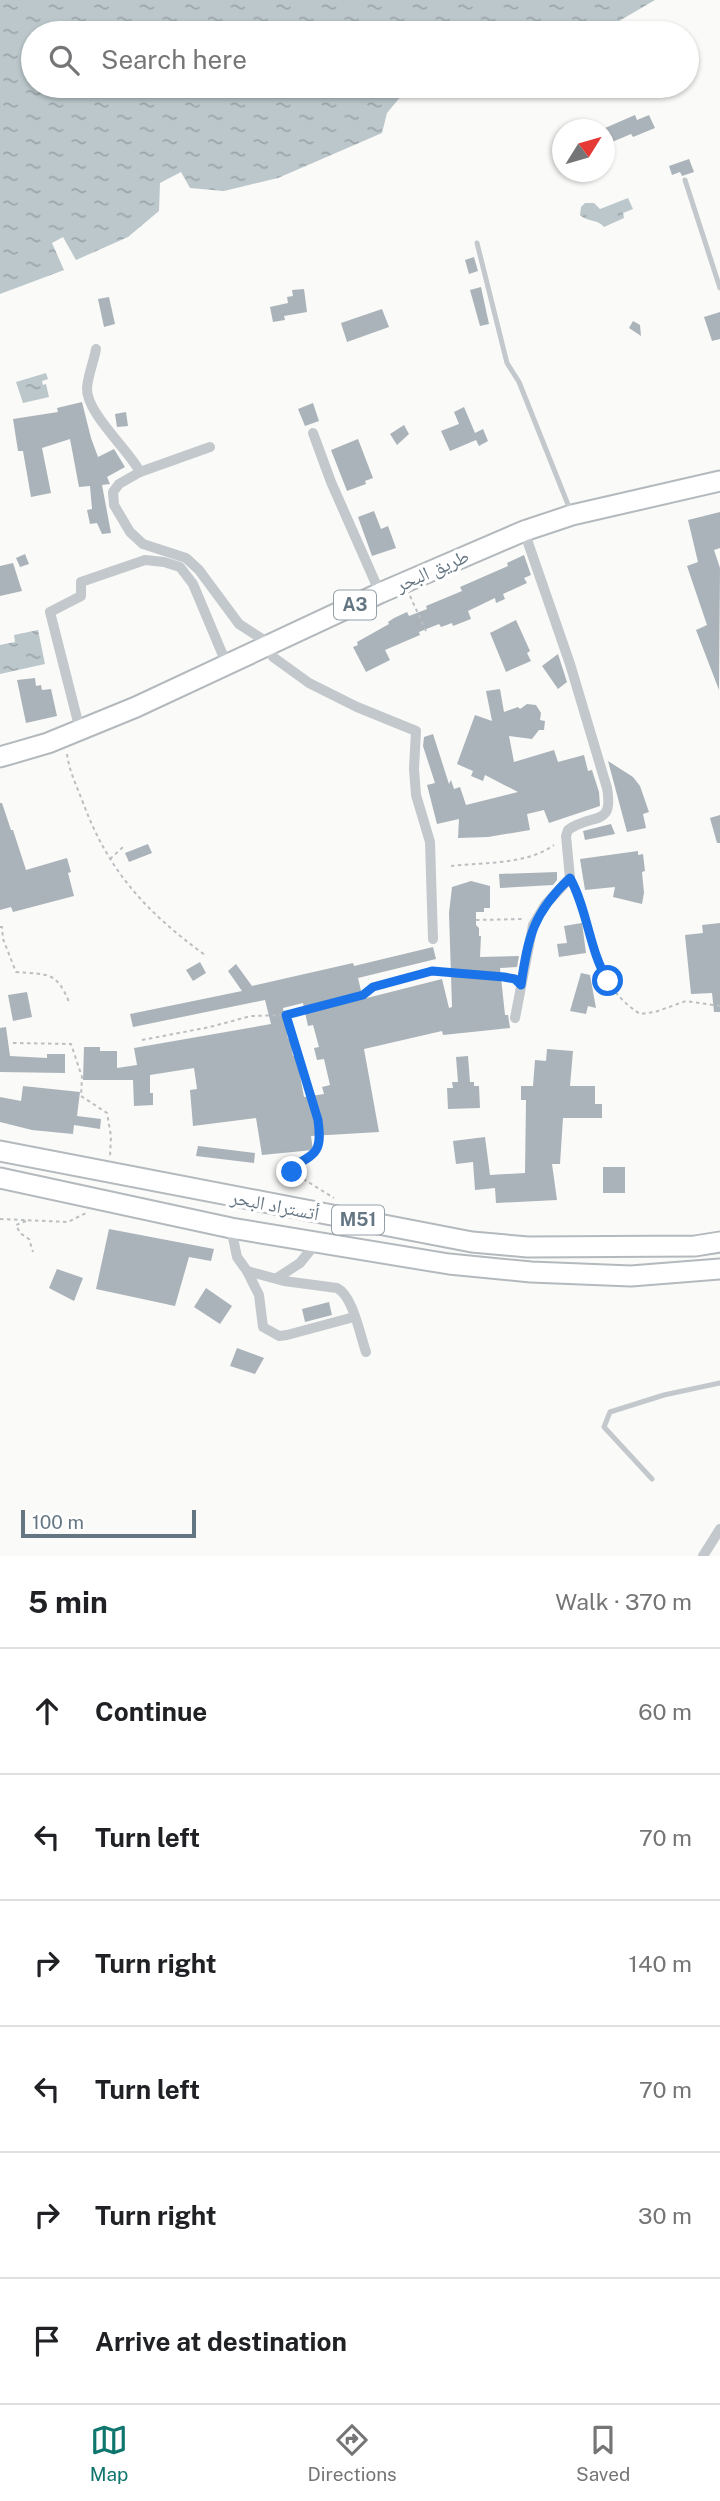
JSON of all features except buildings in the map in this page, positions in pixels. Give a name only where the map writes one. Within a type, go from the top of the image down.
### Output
[{"type":"highway","name":"طريق البحر","points":[[0,757],[48,743],[524,531],[572,515],[720,481]]},
{"type":"highway","name":"أتستراد البحر","points":[[0,1151],[472,1242],[528,1247],[695,1246],[720,1242]]},
{"type":"highway","name":"أتستراد البحر","points":[[0,1178],[231,1228],[449,1264],[531,1272],[631,1276],[720,1269]]},
{"type":"street","points":[[96,349],[87,387],[88,398],[111,435],[135,461],[140,472]]},
{"type":"street","points":[[313,433],[380,593]]},
{"type":"street","points":[[210,447],[140,472],[119,484],[113,492],[114,505],[130,532],[143,544],[186,558],[199,570],[239,624],[270,644],[273,657],[309,683],[416,731],[416,796],[430,842],[433,939]]},
{"type":"street","points":[[515,1018],[533,925],[545,905],[570,878],[566,836],[568,830],[606,815],[609,809],[570,664],[524,531]]},
{"type":"street","points":[[71,733],[50,612],[81,596],[81,582],[145,560],[180,567],[193,584],[227,665]]},
{"type":"street","points":[[231,1228],[235,1251],[258,1295],[261,1321],[269,1333],[279,1336],[354,1317]]},
{"type":"street","points":[[277,1278],[300,1263],[317,1242]]},
{"type":"street","points":[[247,1271],[284,1282],[343,1291],[366,1352]]},
{"type":"street","points":[[703,1556],[720,1529]]},
{"type":"lane","points":[[685,180],[720,288]]},
{"type":"lane","points":[[477,243],[506,363],[519,382],[572,515]]},
{"type":"lane","points":[[652,1479],[604,1427],[610,1412],[664,1395],[720,1383]]},
{"type":"path","points":[[406,582],[408,593],[426,631]]},
{"type":"path","points":[[71,733],[68,764],[85,810],[109,860],[125,883],[148,906],[187,942],[205,954]]},
{"type":"path","points":[[450,866],[530,858],[566,836]]},
{"type":"path","points":[[109,860],[123,847]]},
{"type":"path","points":[[570,878],[590,929],[597,963],[617,997],[627,1006],[640,1014],[686,1001],[720,1006]]},
{"type":"path","points":[[475,920],[529,918],[539,915]]},
{"type":"path","points":[[0,927],[2,926],[3,939],[16,972],[50,976],[62,984],[69,1002]]},
{"type":"path","points":[[142,1040],[251,1016],[286,1015],[363,995],[373,987],[432,971],[504,977],[515,979],[521,985]]},
{"type":"path","points":[[286,1015],[318,1120],[320,1136],[319,1145],[312,1157],[291,1167],[292,1172],[333,1198]]},
{"type":"path","points":[[13,1043],[71,1044],[82,1077],[81,1096],[107,1113],[111,1136],[108,1172]]},
{"type":"path","points":[[0,1219],[68,1222],[104,1200]]},
{"type":"path","points":[[27,1220],[16,1225],[19,1233],[29,1239],[33,1252]]},
{"type":"water","points":[[0,0],[655,0],[619,21],[21,21],[21,98],[400,98],[387,113],[382,133],[278,178],[224,191],[190,188],[181,172],[160,183],[159,211],[128,237],[76,260],[63,237],[52,243],[64,270],[0,294]]},
{"type":"water","points":[[628,198],[633,209],[623,213],[624,218],[604,227],[580,215],[581,207],[585,203],[594,203],[600,209]]},
{"type":"water","points":[[46,373],[48,379],[42,381],[43,385],[46,384],[49,397],[23,403],[16,382]]},
{"type":"water","points":[[38,630],[45,664],[0,674],[0,645],[15,642],[14,635]]},
{"type":"route","points":[[292,1172],[291,1167],[312,1157],[319,1145],[320,1136],[306,1076],[286,1015],[363,995],[373,987],[432,971],[504,977],[515,979],[521,985],[533,925],[545,905],[570,878],[590,929],[597,963],[608,981]]}]
